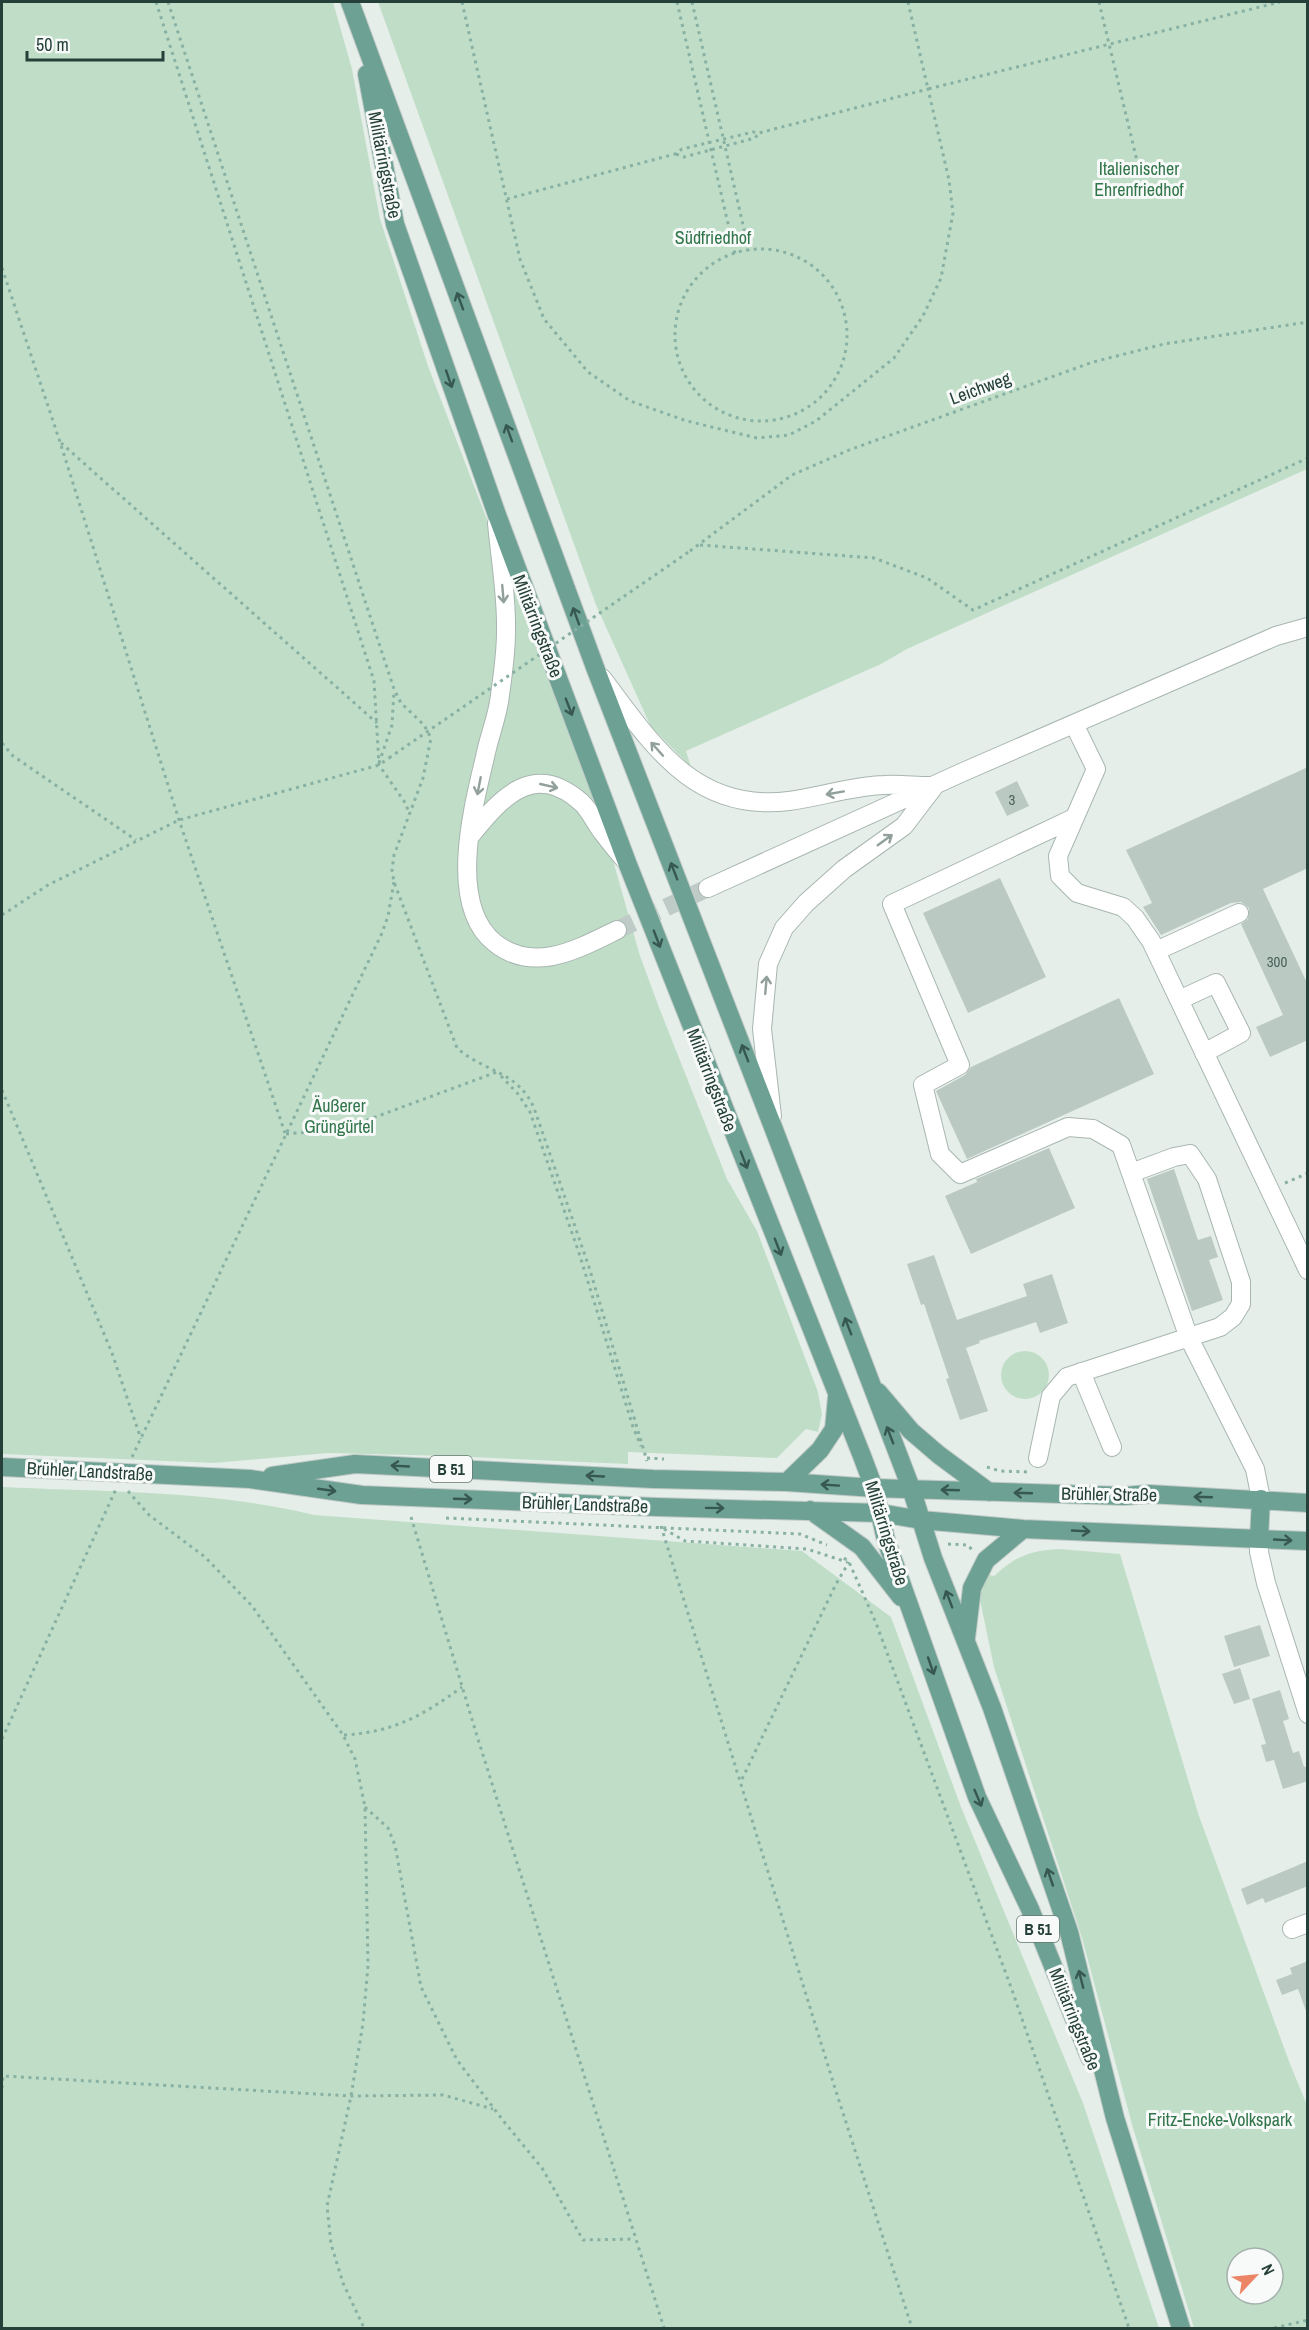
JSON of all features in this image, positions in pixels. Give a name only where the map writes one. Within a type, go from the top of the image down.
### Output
[{"type":"main road","name":"Militärringstraße","points":[[350,2],[596,670],[911,1488],[933,1558],[992,1708],[1069,1932],[1114,2118],[1181,2328]]},
{"type":"main road","name":"Militärringstraße","points":[[358,26],[395,224],[496,515],[628,865],[874,1488],[886,1540],[977,1797],[1030,1910],[1114,2118]]},
{"type":"main road","points":[[869,1381],[911,1431],[939,1455],[989,1491]]},
{"type":"main road","points":[[787,1482],[820,1450],[834,1429],[838,1393]]},
{"type":"main road","name":"Brühler Landstraße","points":[[2,1467],[125,1481],[250,1479],[355,1464],[911,1488]]},
{"type":"main road","name":"Brühler Landstraße","points":[[250,1479],[362,1495],[656,1507],[881,1513],[921,1520]]},
{"type":"main road","name":"Brühler Straße","points":[[911,1488],[1124,1496],[1149,1494],[1308,1503]]},
{"type":"main road","points":[[1259,1539],[1261,1499]]},
{"type":"main road","name":"B 51","points":[[810,1510],[862,1546],[911,1611]]},
{"type":"main road","name":"Brühler Straße","points":[[921,1520],[1023,1528],[1308,1541]]},
{"type":"main road","name":"B 51","points":[[966,1640],[972,1588],[986,1560],[1023,1528]]},
{"type":"street","points":[[496,515],[506,631],[500,698],[484,757],[470,836],[466,886],[473,912],[486,936],[505,951],[530,959],[553,957],[578,949],[617,930]]},
{"type":"street","points":[[708,888],[1276,636],[1308,627]]},
{"type":"street","points":[[596,670],[662,755],[678,770],[700,785],[724,794],[760,803],[789,801],[883,785],[934,786]]},
{"type":"street","points":[[1074,724],[1096,769],[1058,856],[1060,876],[1077,893],[1123,907],[1135,918],[1156,951],[1308,1269]]},
{"type":"street","points":[[470,836],[502,799],[519,788],[542,783],[564,790],[583,804],[628,865]]},
{"type":"street","points":[[773,1127],[762,1029],[768,964],[784,928],[806,903],[844,869],[904,826],[934,786]]},
{"type":"street","points":[[1074,818],[892,904],[960,1065],[923,1085],[940,1154],[960,1174],[1068,1127],[1094,1129],[1121,1145],[1190,1338],[1255,1469],[1261,1499]]},
{"type":"street","points":[[1156,951],[1239,913]]},
{"type":"street","points":[[1179,1000],[1216,983],[1241,1033],[1204,1053]]},
{"type":"street","points":[[1036,1466],[1051,1396],[1067,1377],[1220,1327],[1233,1317],[1241,1304],[1241,1282],[1207,1179],[1190,1154],[1173,1157],[1131,1173]]},
{"type":"street","points":[[1082,1372],[1112,1447]]},
{"type":"street","points":[[1259,1539],[1259,1552],[1266,1583],[1308,1714]]},
{"type":"path","points":[[156,2],[374,681],[379,765],[406,804],[410,815]]},
{"type":"path","points":[[168,2],[394,689],[401,703],[424,725],[430,738],[423,778],[394,855],[392,870],[394,882],[457,1048],[518,1083],[528,1094],[589,1267],[646,1458],[633,1427],[579,1253],[530,1112],[518,1094],[498,1072]]},
{"type":"path","points":[[462,2],[520,259],[544,319],[588,372],[630,401],[687,421],[756,438],[789,435],[816,421],[894,358],[923,316],[941,278],[953,213],[949,180],[908,2]]},
{"type":"path","points":[[677,2],[735,254]]},
{"type":"path","points":[[692,2],[749,251]]},
{"type":"path","points":[[1100,2],[1137,160]]},
{"type":"path","points":[[507,199],[675,154],[682,149],[753,132],[759,133],[1280,2]]},
{"type":"path","points":[[675,154],[684,157],[755,138],[759,133]]},
{"type":"path","points":[[766,250],[785,252],[800,259],[819,272],[834,288],[844,313],[848,336],[839,374],[813,404],[778,419],[741,418],[721,412],[703,399],[685,374],[677,352],[676,321],[682,295],[712,264],[735,254],[766,250]]},
{"type":"path","points":[[2,268],[60,442],[179,820],[285,1134]]},
{"type":"path","name":"Leichweg","points":[[2,915],[48,885],[179,820],[379,765],[690,552],[792,476],[849,450],[1093,362],[1164,344],[1308,322]]},
{"type":"path","points":[[60,442],[376,723]]},
{"type":"path","points":[[698,545],[874,558],[927,578],[973,610],[1308,458]]},
{"type":"path","points":[[379,765],[392,725],[394,689]]},
{"type":"path","points":[[2,743],[14,756],[136,840]]},
{"type":"path","points":[[2,1739],[125,1481],[141,1440],[285,1134],[382,933],[394,882]]},
{"type":"path","points":[[285,1134],[343,1129],[498,1072]]},
{"type":"path","points":[[2,1090],[112,1353],[141,1440]]},
{"type":"path","points":[[1270,1190],[1308,1173]]},
{"type":"path","points":[[979,1463],[1000,1471],[1036,1466]]},
{"type":"path","points":[[125,1481],[149,1515],[206,1557],[252,1606],[343,1735],[355,1759],[365,1807],[368,1965],[363,2023],[351,2096],[327,2206],[331,2244],[340,2273],[364,2328]]},
{"type":"path","points":[[411,1517],[462,1687],[664,2328]]},
{"type":"path","points":[[912,2328],[834,2085],[662,1528],[685,1540],[807,1549],[849,1562],[876,1623],[1008,1978],[1129,2328]]},
{"type":"path","points":[[741,1780],[849,1562]]},
{"type":"path","points":[[343,1735],[369,1733],[398,1726],[438,1705],[462,1687]]},
{"type":"path","points":[[365,1807],[388,1828],[395,1845],[421,1987],[458,2061],[494,2110],[542,2168],[583,2240],[636,2239]]},
{"type":"path","points":[[2,2088],[2,2074],[351,2096],[443,2095],[494,2110]]},
{"type":"path","points":[[1274,2328],[1308,2320]]},
{"type":"green space","name":"Äußerer Grüngürtel","points":[[2,2],[333,2],[352,69],[380,219],[428,366],[600,814],[640,956],[660,1010],[727,1179],[757,1231],[818,1392],[822,1414],[818,1432],[806,1429],[777,1458],[628,1452],[628,1464],[328,1453],[214,1463],[2,1454]]},
{"type":"green space","points":[[378,2],[1307,2],[1307,469],[686,751],[691,767],[651,727],[596,605]]},
{"type":"green space","points":[[1020,1351],[1030,1351],[1042,1358],[1049,1370],[1049,1380],[1042,1392],[1030,1399],[1020,1399],[1005,1388],[1001,1380],[1001,1370],[1012,1355]]},
{"type":"green space","points":[[2,1487],[198,1496],[314,1515],[802,1551],[891,1617],[961,1807],[1083,2103],[1159,2328],[2,2328]]},
{"type":"green space","name":"Fritz-Encke-Volkspark","points":[[1059,1549],[1120,1554],[1199,1816],[1307,2105],[1307,2328],[1194,2328],[1133,2128],[1082,1938],[994,1667],[979,1595],[985,1574],[994,1576],[1031,1553]]},
{"type":"building","points":[[1308,767],[1308,868],[1263,889],[1308,985],[1308,1040],[1270,1057],[1256,1027],[1283,1015],[1241,924],[1248,919],[1249,908],[1241,902],[1231,903],[1161,935],[1143,907],[1152,903],[1126,850]]},
{"type":"building","points":[[1017,781],[1029,806],[1007,816],[995,792]]},
{"type":"building","points":[[1000,878],[1046,977],[968,1013],[923,913]]},
{"type":"building","points":[[1119,998],[1154,1074],[967,1159],[936,1091],[965,1075],[971,1067]]},
{"type":"building","points":[[1049,1148],[1075,1208],[971,1254],[945,1196],[977,1182],[976,1179]]},
{"type":"building","points":[[1174,1169],[1198,1240],[1211,1236],[1218,1257],[1209,1260],[1223,1300],[1192,1311],[1147,1179]]},
{"type":"building","points":[[934,1255],[957,1320],[1027,1296],[1023,1284],[1052,1274],[1068,1323],[1040,1333],[1036,1322],[979,1341],[980,1343],[966,1348],[988,1411],[960,1420],[946,1379],[949,1378],[924,1304],[921,1305],[907,1264]]},
{"type":"building","points":[[1260,1625],[1270,1656],[1234,1667],[1224,1636]]},
{"type":"building","points":[[1240,1668],[1250,1699],[1234,1704],[1222,1674]]},
{"type":"building","points":[[1280,1690],[1289,1719],[1283,1721],[1293,1753],[1299,1751],[1304,1767],[1308,1766],[1308,1781],[1283,1789],[1274,1760],[1266,1762],[1261,1745],[1266,1744],[1252,1699]]},
{"type":"building","points":[[1308,1861],[1308,1886],[1265,1903],[1263,1898],[1247,1905],[1241,1889]]},
{"type":"building","points":[[1308,1961],[1308,2011],[1306,2011],[1298,1989],[1282,1995],[1276,1980],[1292,1974],[1290,1968]]},
{"type":"tunnel","points":[[617,930],[708,888]]},
{"type":"park label","name":"Italienischer Ehrenfriedhof","points":[[1139,178]]},
{"type":"park label","name":"Südfriedhof","points":[[713,237]]}]
